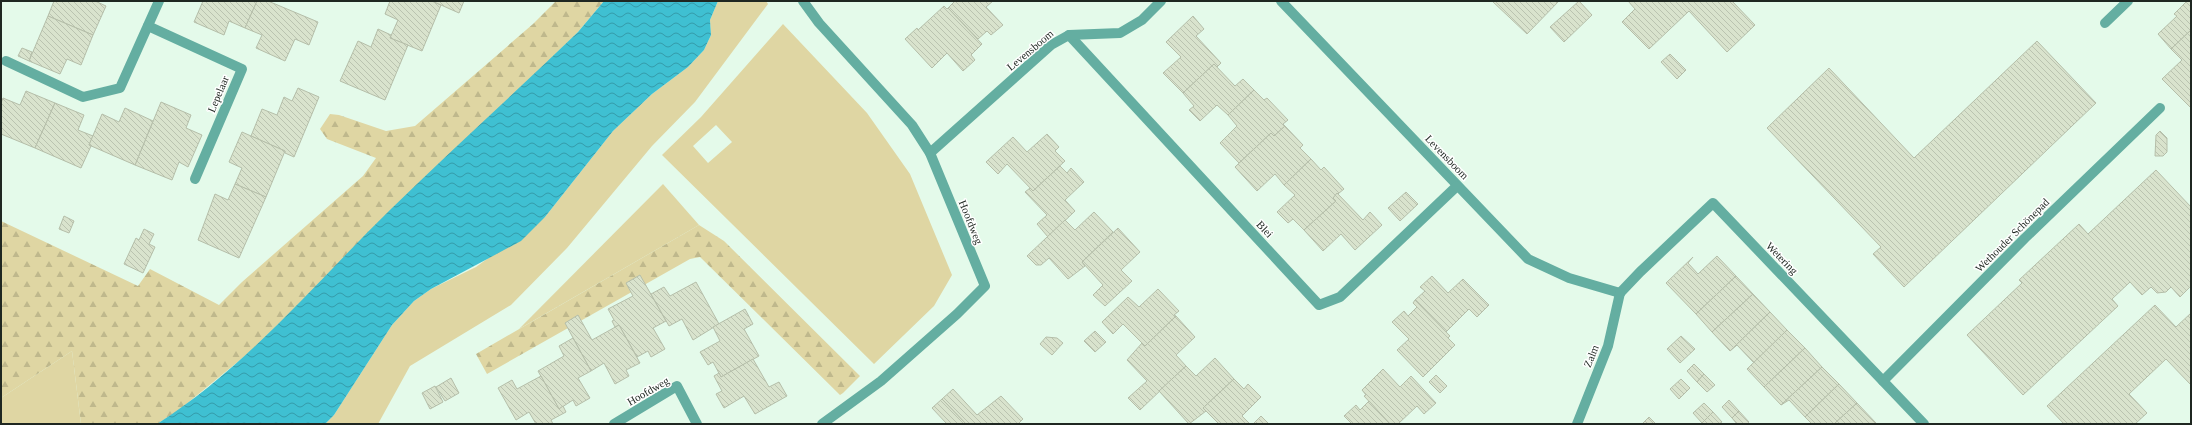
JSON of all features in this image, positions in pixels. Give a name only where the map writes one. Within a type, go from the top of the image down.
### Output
[{"type":"street","points":[[6,61],[83,97],[120,88],[159,1]]},
{"type":"street","name":"Hoofdweg","points":[[803,1],[819,23],[912,126],[930,153],[985,286],[957,314],[881,381],[828,422]]},
{"type":"street","name":"Levensboom","points":[[930,153],[1051,45],[1069,35],[1120,33],[1142,20],[1161,1]]},
{"type":"street","name":"Levensboom","points":[[1281,1],[1528,259],[1569,278],[1620,294]]},
{"type":"street","points":[[2105,23],[2128,1]]},
{"type":"street","name":"Lepelaar","points":[[148,26],[242,69],[195,179]]},
{"type":"street","name":"Blei","points":[[1069,35],[1319,305],[1340,296],[1457,186]]},
{"type":"street","name":"Wethouder Schönepad","points":[[1882,381],[2025,238],[2160,108]]},
{"type":"street","name":"Wetering","points":[[1620,294],[1640,272],[1713,203],[1924,424]]},
{"type":"street","name":"Zalm","points":[[1577,424],[1608,346],[1620,294]]},
{"type":"street","name":"Hoofdweg","points":[[614,424],[677,386],[697,424]]},
{"type":"green space","points":[[556,1],[604,1],[578,32],[251,351],[179,410],[157,424],[81,424],[72,351],[1,398],[1,221],[138,286],[150,269],[219,305],[242,282],[363,176],[376,158],[327,139],[320,129],[330,114],[339,115],[386,131],[415,126],[533,24]]},
{"type":"green space","points":[[718,1],[766,1],[768,4],[695,102],[652,146],[567,248],[511,305],[410,366],[378,424],[325,424],[334,415],[392,325],[414,301],[431,289],[476,267],[545,217],[613,131],[652,94],[688,67],[704,50],[711,35],[710,20]]},
{"type":"green space","points":[[783,24],[867,113],[910,174],[952,275],[934,306],[874,364],[662,155],[701,117]],"holes":[[[716,125],[732,142],[708,163],[693,146]]]},
{"type":"green space","points":[[663,184],[699,225],[519,329]]},
{"type":"green space","points":[[699,225],[724,241],[860,376],[843,393],[840,395],[700,257],[690,259],[487,374],[476,354]]},
{"type":"green space","points":[[72,351],[81,424],[1,424],[1,398]]},
{"type":"water","points":[[604,1],[718,1],[710,20],[711,35],[704,50],[688,67],[652,94],[613,131],[545,217],[521,241],[431,289],[414,301],[392,325],[334,415],[325,424],[157,424],[221,377],[251,350],[437,164],[578,32]]},
{"type":"building","points":[[54,1],[95,1],[106,6],[93,35],[48,16]]},
{"type":"building","points":[[203,1],[257,1],[245,28],[229,21],[224,35],[194,22]]},
{"type":"building","points":[[257,1],[268,1],[318,22],[309,45],[295,39],[285,61],[256,48],[262,35],[245,28]]},
{"type":"building","points":[[390,1],[432,1],[441,5],[422,51],[390,38],[398,20],[385,14]]},
{"type":"building","points":[[432,1],[464,1],[459,13]]},
{"type":"building","points":[[955,1],[993,1],[986,7],[1003,25],[991,35],[987,31],[978,39],[948,8]]},
{"type":"building","points":[[1492,1],[1559,1],[1527,34]]},
{"type":"building","points":[[1579,1],[1592,15],[1564,42],[1550,27]]},
{"type":"building","points":[[1628,1],[1732,1],[1755,25],[1727,52],[1689,11],[1649,49],[1622,22],[1635,9]]},
{"type":"building","points":[[2187,1],[2191,1],[2191,30],[2171,49],[2158,34],[2177,16],[2174,14]]},
{"type":"building","points":[[944,6],[947,9],[948,8],[982,44],[971,55],[975,60],[963,71],[947,53],[932,68],[905,39],[917,28],[918,30]]},
{"type":"building","points":[[48,16],[93,35],[81,65],[67,59],[60,74],[29,61]]},
{"type":"building","points":[[1193,16],[1204,29],[1196,36],[1221,63],[1217,67],[1214,64],[1183,93],[1163,73],[1181,57],[1166,42]]},
{"type":"building","points":[[378,29],[391,35],[390,38],[408,45],[385,100],[340,81],[358,41],[371,47]]},
{"type":"building","points":[[2191,30],[2190,107],[2162,79],[2182,60],[2171,49]]},
{"type":"building","points":[[2037,41],[2096,103],[1904,287],[1873,254],[1881,247],[1767,128],[1829,68],[1914,158]]},
{"type":"building","points":[[22,48],[32,52],[29,61],[18,56]]},
{"type":"building","points":[[1670,54],[1686,70],[1677,79],[1661,62]]},
{"type":"building","points":[[1214,64],[1235,86],[1243,79],[1254,90],[1228,115],[1217,105],[1200,121],[1189,110],[1194,106],[1183,93]]},
{"type":"building","points":[[298,88],[319,97],[294,157],[285,153],[285,151],[251,136],[262,109],[277,115],[284,97],[292,101]]},
{"type":"building","points":[[1254,90],[1264,100],[1267,98],[1288,120],[1283,124],[1285,126],[1274,136],[1271,133],[1239,163],[1220,143],[1237,126],[1228,115]]},
{"type":"building","points":[[26,91],[55,103],[35,148],[1,134],[1,103],[3,98],[20,105]]},
{"type":"building","points":[[161,102],[191,115],[186,128],[202,135],[188,167],[179,162],[172,180],[135,165]]},
{"type":"building","points":[[55,103],[84,115],[78,130],[93,136],[89,145],[91,146],[81,168],[35,148]]},
{"type":"building","points":[[125,108],[153,121],[135,165],[89,145],[102,114],[119,122]]},
{"type":"building","points":[[1285,126],[1303,145],[1300,148],[1311,159],[1284,185],[1275,174],[1257,191],[1235,167],[1271,133],[1274,136]]},
{"type":"building","points":[[2160,131],[2167,138],[2167,152],[2163,156],[2155,156],[2156,135]]},
{"type":"building","points":[[242,132],[285,151],[266,197],[235,184],[242,168],[229,162]]},
{"type":"building","points":[[1047,134],[1059,147],[1055,151],[1065,161],[1033,191],[1007,164],[998,174],[986,162],[1013,137],[1027,152]]},
{"type":"building","points":[[1311,159],[1321,170],[1324,167],[1344,189],[1333,198],[1336,201],[1304,230],[1293,219],[1288,223],[1277,212],[1295,195],[1284,185]]},
{"type":"building","points":[[1060,166],[1067,173],[1071,168],[1084,182],[1065,200],[1075,211],[1048,237],[1037,224],[1047,215],[1025,192],[1030,188],[1033,191]]},
{"type":"building","points":[[2156,170],[2191,207],[2191,286],[2180,297],[2171,287],[2166,292],[2157,293],[2151,287],[2142,295],[2130,282],[2112,299],[2118,306],[2023,395],[1967,335],[2022,283],[2019,280],[2079,224],[2088,234]]},
{"type":"building","points":[[235,184],[266,197],[239,258],[198,240],[215,194],[228,200]]},
{"type":"building","points":[[1406,192],[1418,204],[1400,221],[1388,208]]},
{"type":"building","points":[[1337,193],[1363,220],[1370,212],[1382,225],[1355,250],[1341,234],[1323,251],[1304,230],[1336,201],[1333,198]]},
{"type":"building","points":[[1094,212],[1113,232],[1082,262],[1085,266],[1068,279],[1049,258],[1041,265],[1036,265],[1027,256],[1065,220],[1075,230]]},
{"type":"building","points":[[64,216],[74,221],[69,233],[59,229]]},
{"type":"building","points":[[1118,228],[1140,252],[1121,270],[1132,281],[1105,306],[1093,295],[1103,285],[1082,262]]},
{"type":"building","points":[[144,229],[154,234],[149,244],[155,247],[143,273],[124,264],[136,238],[139,240]]},
{"type":"building","points":[[1717,256],[1736,276],[1696,314],[1666,283],[1693,257],[1688,263],[1698,274]]},
{"type":"building","points":[[640,275],[666,321],[653,328],[665,349],[651,357],[648,351],[637,357],[619,325],[615,327],[612,321],[614,320],[608,309],[633,296],[626,283]]},
{"type":"building","points":[[1432,276],[1448,293],[1463,279],[1489,305],[1477,317],[1469,309],[1446,332],[1415,300],[1425,291],[1420,287]]},
{"type":"building","points":[[1736,276],[1753,294],[1712,332],[1696,314]]},
{"type":"building","points":[[696,282],[719,324],[693,340],[682,319],[669,326],[651,294],[664,287],[670,296]]},
{"type":"building","points":[[1158,289],[1179,311],[1174,315],[1176,316],[1145,346],[1123,324],[1113,334],[1102,322],[1128,297],[1139,307]]},
{"type":"building","points":[[1753,294],[1770,312],[1730,351],[1712,332]]},
{"type":"building","points":[[1415,300],[1450,336],[1448,338],[1455,345],[1423,377],[1397,350],[1409,339],[1392,322],[1404,311],[1408,316],[1417,307],[1413,303]]},
{"type":"building","points":[[2155,305],[2176,327],[2191,313],[2191,385],[2166,359],[2129,394],[2147,413],[2135,424],[2064,424],[2047,406]]},
{"type":"building","points":[[745,309],[753,324],[744,329],[759,356],[721,377],[713,362],[708,365],[700,352],[720,341],[713,327]]},
{"type":"building","points":[[1770,312],[1787,330],[1754,363],[1737,345],[1730,351]]},
{"type":"building","points":[[578,315],[592,340],[619,325],[640,363],[626,370],[629,376],[615,384],[604,363],[591,371],[565,323]]},
{"type":"building","points":[[1176,316],[1195,337],[1176,355],[1186,366],[1140,410],[1128,398],[1147,381],[1127,360],[1142,343],[1145,346]]},
{"type":"building","points":[[1787,330],[1805,348],[1764,387],[1747,369]]},
{"type":"building","points":[[1095,331],[1106,342],[1095,352],[1084,341]]},
{"type":"building","points":[[1681,336],[1695,349],[1680,363],[1667,349]]},
{"type":"building","points":[[1046,337],[1057,338],[1063,343],[1052,355],[1040,344]]},
{"type":"building","points":[[573,338],[591,371],[578,378],[590,398],[576,406],[573,400],[559,409],[538,371],[564,356],[559,346]]},
{"type":"building","points":[[1805,348],[1822,367],[1781,405],[1764,387]]},
{"type":"building","points":[[1215,358],[1234,379],[1203,408],[1206,411],[1189,424],[1159,391],[1186,366],[1196,376]]},
{"type":"building","points":[[753,359],[769,387],[779,382],[787,396],[755,414],[744,396],[724,408],[716,394],[722,391],[714,376],[719,373],[721,377]]},
{"type":"building","points":[[1694,364],[1704,374],[1697,382],[1687,371]]},
{"type":"building","points":[[1822,367],[1839,384],[1805,417],[1789,400],[1781,405]]},
{"type":"building","points":[[1383,369],[1400,387],[1411,376],[1436,403],[1424,414],[1417,406],[1398,424],[1390,424],[1364,396],[1366,395],[1362,390]]},
{"type":"building","points":[[1704,374],[1715,385],[1707,392],[1697,382]]},
{"type":"building","points":[[1436,375],[1447,386],[1440,393],[1429,382]]},
{"type":"building","points":[[541,376],[559,409],[563,406],[566,412],[551,420],[553,424],[536,424],[529,412],[516,420],[498,388],[512,380],[517,389]]},
{"type":"building","points":[[451,378],[459,393],[445,401],[436,387]]},
{"type":"building","points":[[1234,379],[1244,389],[1248,384],[1261,397],[1242,416],[1250,424],[1219,424],[1203,408]]},
{"type":"building","points":[[1681,379],[1690,388],[1679,399],[1670,389]]},
{"type":"building","points":[[1839,384],[1857,403],[1834,424],[1812,424],[1805,417]]},
{"type":"building","points":[[435,386],[443,402],[430,409],[422,393]]},
{"type":"building","points":[[953,389],[977,415],[1001,396],[1023,419],[1018,424],[966,424],[942,399]]},
{"type":"building","points":[[942,399],[966,424],[947,424],[932,408]]},
{"type":"building","points":[[1729,400],[1739,411],[1732,418],[1722,407]]},
{"type":"building","points":[[1369,401],[1390,424],[1352,424],[1344,416],[1356,405],[1360,410]]},
{"type":"building","points":[[1704,403],[1713,412],[1702,423],[1693,413]]},
{"type":"building","points":[[1857,403],[1876,423],[1834,424]]},
{"type":"building","points":[[1739,411],[1749,422],[1747,424],[1737,424],[1732,418]]},
{"type":"building","points":[[1713,412],[1722,422],[1719,424],[1703,424],[1702,423]]},
{"type":"building","points":[[1261,416],[1269,424],[1253,424]]},
{"type":"building","points":[[1649,417],[1656,424],[1642,424]]}]
